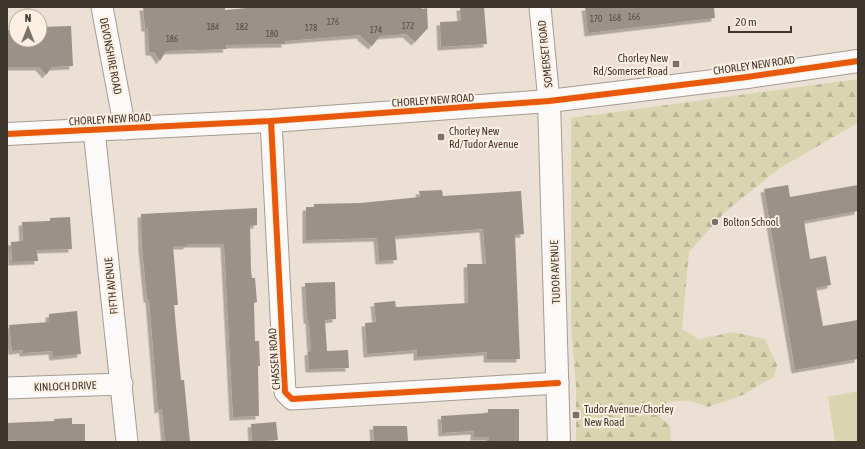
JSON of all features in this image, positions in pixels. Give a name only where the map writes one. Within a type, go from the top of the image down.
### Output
[{"type":"main road","name":"CHORLEY NEW ROAD","points":[[7,134],[272,121],[549,101],[747,77],[858,61]]},
{"type":"main road","name":"TUDOR AVENUE","points":[[549,101],[559,442]]},
{"type":"street","name":"DEVONSHIRE ROAD","points":[[102,7],[125,129]]},
{"type":"street","name":"SOMERSET ROAD","points":[[540,7],[549,101]]},
{"type":"street","name":"CHASSEN ROAD","points":[[272,121],[285,392],[292,399],[558,383]]},
{"type":"street","name":"FIFTH AVENUE","points":[[94,130],[127,442]]},
{"type":"street","name":"KINLOCH DRIVE","points":[[7,388],[122,384]]},
{"type":"green space","points":[[858,79],[858,123],[780,168],[725,212],[689,252],[682,329],[699,339],[733,332],[765,339],[777,365],[774,377],[743,395],[708,407],[687,401],[666,403],[660,417],[670,426],[671,442],[576,442],[576,388],[571,325],[571,118]]},
{"type":"green space","points":[[858,391],[858,442],[835,442],[828,397]]},
{"type":"building","points":[[143,7],[225,7],[225,10],[258,7],[422,7],[422,9],[427,8],[428,28],[415,42],[406,34],[380,36],[372,46],[361,37],[361,35],[285,41],[285,44],[226,45],[227,49],[166,51],[160,61],[154,52],[149,52],[148,28],[145,28]]},
{"type":"building","points":[[460,7],[484,7],[487,44],[441,47],[440,22],[461,21]]},
{"type":"building","points":[[585,7],[714,7],[715,18],[588,33]]},
{"type":"building","points":[[71,26],[73,66],[52,67],[46,75],[39,67],[7,67],[7,30],[8,48],[48,48],[48,27]]},
{"type":"building","points":[[788,185],[790,197],[858,185],[858,211],[804,221],[810,259],[826,256],[831,285],[816,288],[823,326],[858,320],[858,359],[795,370],[764,189]]},
{"type":"building","points":[[442,190],[443,196],[521,191],[524,234],[515,235],[520,359],[487,359],[487,352],[417,357],[417,350],[367,354],[365,323],[376,322],[374,303],[395,301],[396,307],[468,303],[467,264],[486,264],[483,229],[395,236],[397,260],[379,261],[377,238],[306,240],[306,207],[314,207],[314,204],[361,203],[420,197],[419,191]]},
{"type":"building","points":[[257,208],[257,225],[250,226],[251,270],[252,278],[255,278],[257,302],[254,303],[255,341],[259,341],[259,416],[233,417],[224,244],[187,244],[187,246],[173,246],[178,305],[174,305],[181,380],[184,380],[190,442],[165,442],[162,409],[158,410],[149,299],[147,299],[142,247],[141,214]]},
{"type":"building","points":[[70,217],[72,249],[37,250],[38,261],[12,262],[11,242],[23,241],[22,222],[50,221],[50,218]]},
{"type":"building","points":[[335,282],[336,319],[325,320],[327,351],[348,350],[349,368],[309,369],[308,352],[311,351],[309,320],[307,320],[305,283]]},
{"type":"building","points":[[77,311],[81,354],[53,357],[52,351],[23,353],[23,350],[12,351],[9,325],[49,322],[49,314]]},
{"type":"building","points":[[488,409],[519,409],[519,442],[489,442],[489,437],[474,437],[474,431],[442,433],[441,416],[488,413]]},
{"type":"building","points":[[72,418],[72,424],[85,424],[85,442],[15,442],[15,440],[7,440],[7,423],[54,421],[54,419]]},
{"type":"building","points":[[276,422],[278,440],[252,442],[251,424]]},
{"type":"building","points":[[373,426],[407,426],[408,442],[374,442]]},
{"type":"cycle path","points":[[7,134],[271,121],[549,101],[747,77],[858,61]]},
{"type":"cycle path","points":[[271,121],[285,392],[292,399],[558,383]]},
{"type":"place","name":"Chorley New Rd/Somerset Road","points":[[676,64]]},
{"type":"place","name":"Chorley New Rd/Tudor Avenue","points":[[441,137]]},
{"type":"place","name":"Bolton School","points":[[715,222]]},
{"type":"place","name":"Tudor Avenue/Chorley New Road","points":[[576,415]]}]
